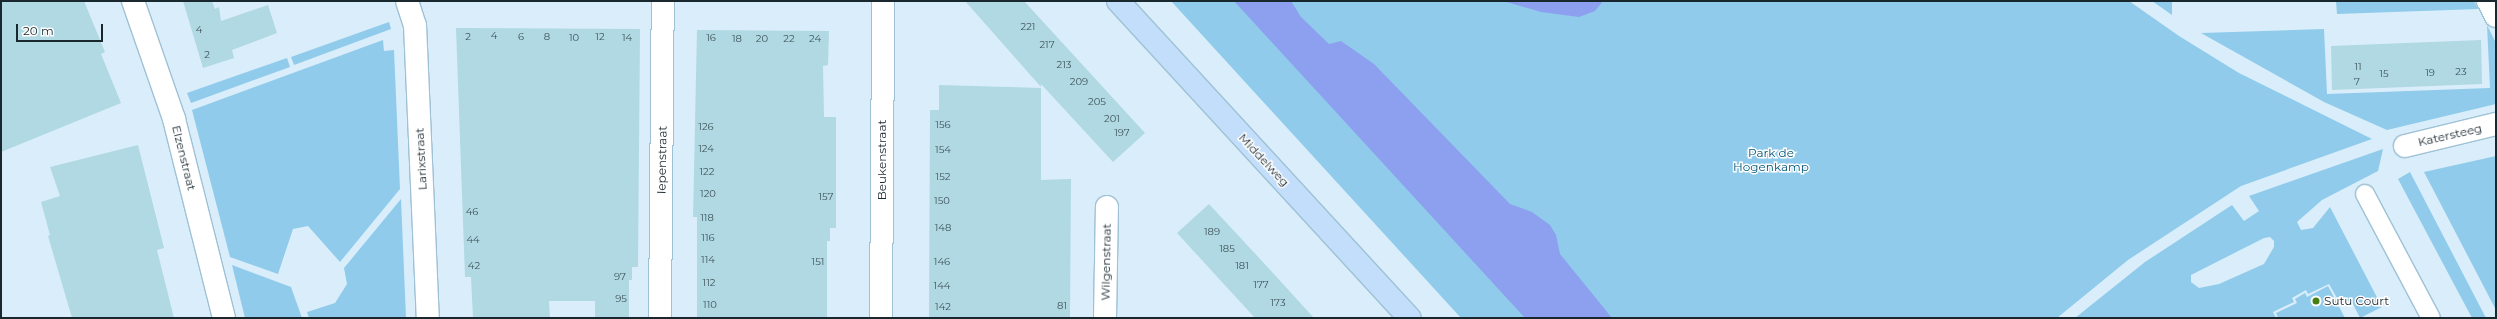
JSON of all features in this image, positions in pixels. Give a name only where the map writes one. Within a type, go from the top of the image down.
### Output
[{"type":"main road","name":"Middelweg","points":[[1118,1],[1410,318]]},
{"type":"street","name":"Elzenstraat","points":[[133,1],[174,119],[224,318]]},
{"type":"street","name":"Larixstraat","points":[[407,1],[415,25],[428,318]]},
{"type":"street","name":"Iepenstraat","points":[[660,318],[663,1]]},
{"type":"street","name":"Beukenstraat","points":[[881,318],[883,1]]},
{"type":"street","points":[[2488,1],[2496,16]]},
{"type":"street","name":"Katersteeg","points":[[2405,146],[2496,124]]},
{"type":"street","name":"Wilgenstraat","points":[[1105,318],[1107,207]]},
{"type":"lane","points":[[2365,194],[2430,318]]},
{"type":"green space","name":"Park de Hogenkamp","points":[[1171,1],[2129,1],[2179,36],[2239,73],[2372,139],[2241,186],[2128,260],[2057,318],[1461,318]]},
{"type":"green space","points":[[2152,1],[2172,1],[2172,15]]},
{"type":"green space","points":[[2336,1],[2474,1],[2478,9],[2337,14]]},
{"type":"green space","points":[[389,22],[391,29],[294,65],[291,57]]},
{"type":"green space","points":[[2487,25],[2496,43],[2496,104],[2387,130],[2324,102],[2201,33],[2324,29],[2327,94],[2490,88]]},
{"type":"green space","points":[[383,40],[384,51],[394,50],[400,189],[340,262],[308,226],[293,229],[278,274],[230,257],[192,110]]},
{"type":"green space","points":[[287,58],[290,67],[191,103],[187,93]]},
{"type":"green space","points":[[2383,149],[2378,171],[2322,200],[2297,222],[2301,230],[2313,228],[2330,207],[2382,307],[2360,318],[2351,300],[2341,305],[2329,284],[2308,294],[2306,290],[2292,298],[2294,302],[2273,312],[2276,318],[2075,318],[2145,262],[2232,205],[2244,221],[2259,211],[2249,196]],"holes":[[[2270,237],[2274,241],[2274,247],[2264,264],[2219,284],[2199,288],[2191,282],[2191,275],[2264,238]]]},
{"type":"green space","points":[[2496,156],[2496,310],[2424,172]]},
{"type":"green space","points":[[2410,172],[2486,318],[2472,318],[2398,179]]},
{"type":"green space","points":[[401,199],[406,318],[309,318],[307,312],[335,303],[347,284],[344,268]]},
{"type":"green space","points":[[232,265],[291,287],[302,318],[245,318]]},
{"type":"green space","name":"Sutu Court","points":[[2328,286],[2345,318],[2278,318],[2276,313],[2297,303],[2295,299],[2305,293],[2307,297]]},
{"type":"water","points":[[1234,1],[1291,1],[1301,17],[1329,44],[1341,41],[1374,64],[1510,204],[1532,212],[1550,225],[1556,235],[1560,254],[1612,318],[1525,318]]},
{"type":"water","points":[[1503,1],[1603,1],[1595,11],[1579,17],[1541,12]]},
{"type":"building","points":[[1,1],[84,1],[105,52],[101,54],[121,103],[1,152]]},
{"type":"building","points":[[183,1],[212,1],[215,9],[219,7],[221,21],[268,5],[277,33],[232,50],[234,58],[203,68]]},
{"type":"building","points":[[965,1],[1024,1],[1145,133],[1113,162],[1041,84],[1041,87]]},
{"type":"building","points":[[456,28],[640,29],[638,267],[632,267],[632,280],[629,280],[629,318],[595,318],[595,301],[549,301],[550,318],[473,318],[471,277],[465,277]]},
{"type":"building","points":[[697,30],[829,31],[828,65],[823,66],[824,117],[836,117],[836,228],[830,228],[830,241],[827,241],[827,318],[697,318],[697,217],[693,217]]},
{"type":"building","points":[[2481,40],[2482,84],[2332,90],[2331,46]]},
{"type":"building","points":[[939,85],[1041,88],[1041,180],[1071,179],[1070,318],[929,318],[930,110],[939,110]]},
{"type":"building","points":[[138,145],[164,248],[157,250],[174,318],[72,318],[48,236],[50,235],[41,202],[60,196],[50,167]]},
{"type":"building","points":[[1209,204],[1314,318],[1255,318],[1177,233]]},
{"type":"place","name":"Sutu Court","points":[[2316,301]]}]
